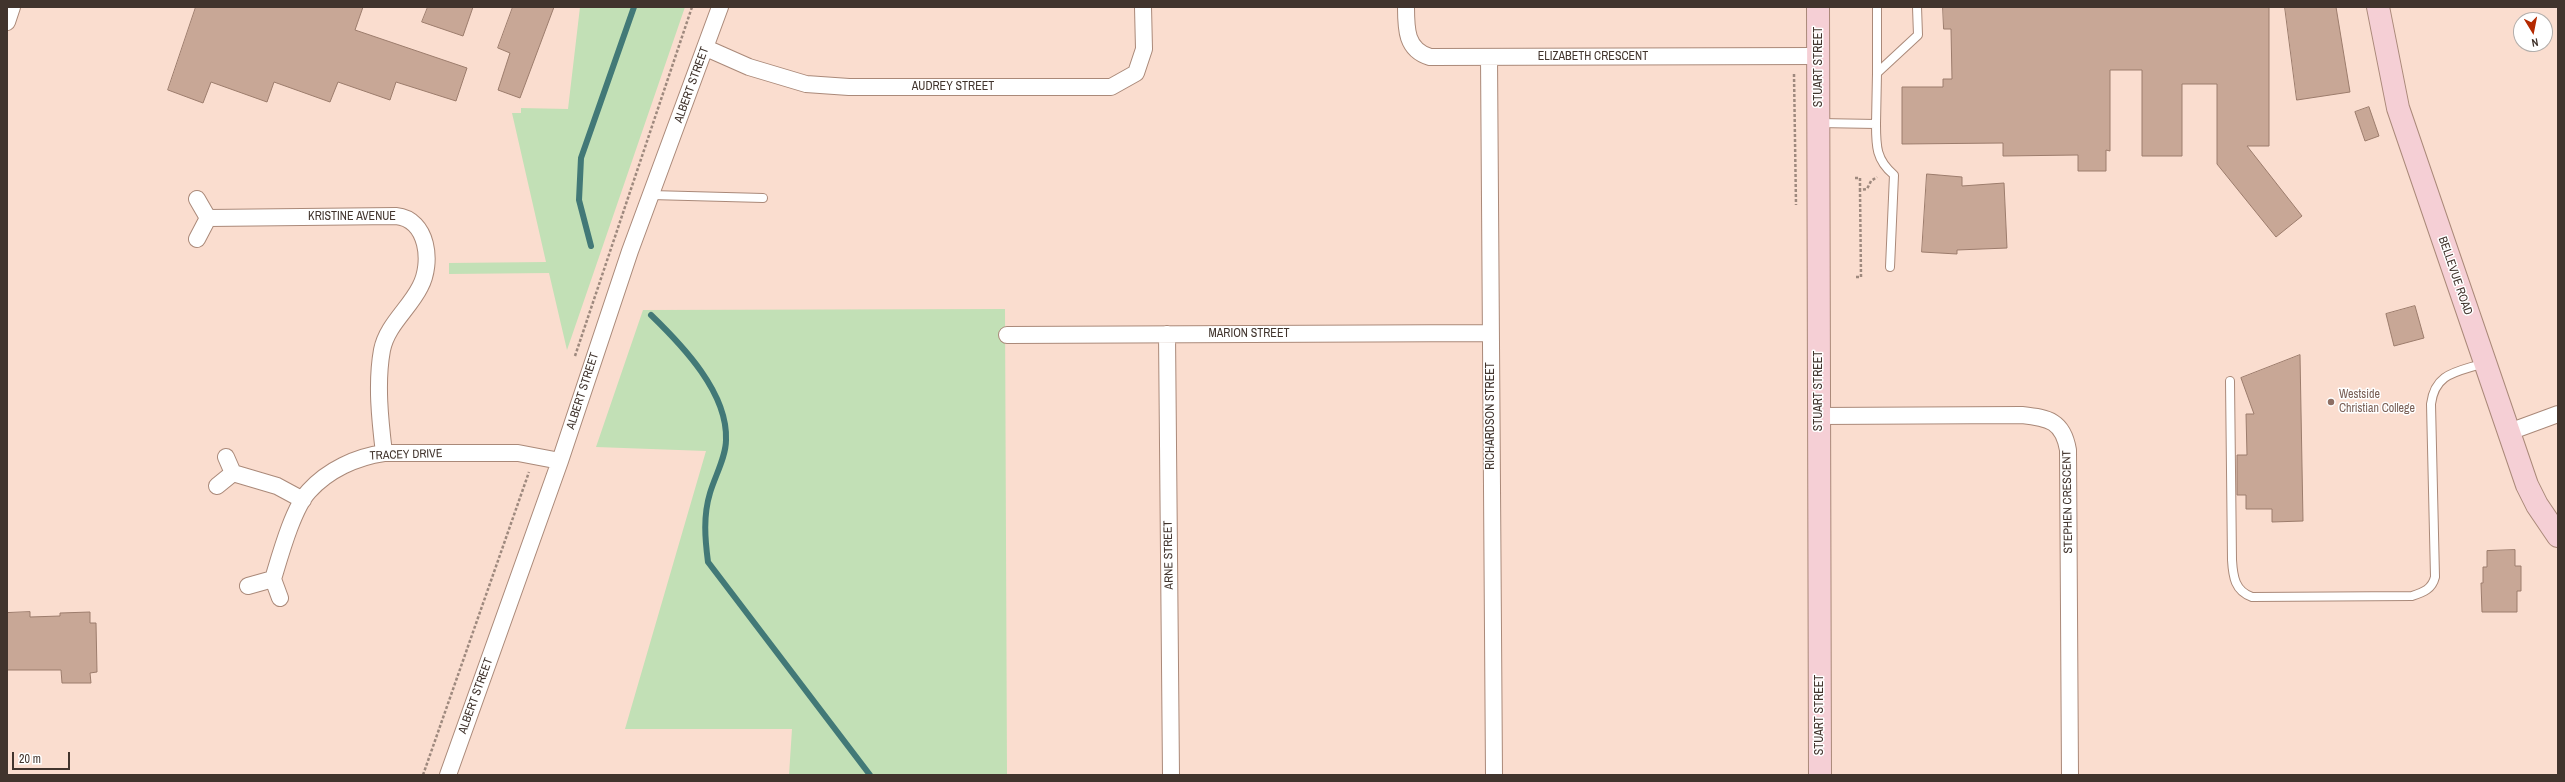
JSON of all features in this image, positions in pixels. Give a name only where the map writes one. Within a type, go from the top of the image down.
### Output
[{"type":"street","points":[[7,22],[12,7]]},
{"type":"street","name":"ALBERT STREET","points":[[448,775],[560,461],[630,251],[720,7]]},
{"type":"street","name":"AUDREY STREET","points":[[706,48],[749,67],[806,84],[849,87],[1111,87],[1136,73],[1144,49],[1143,7]]},
{"type":"street","name":"ELIZABETH CRESCENT","points":[[1406,7],[1409,43],[1421,55],[1440,58],[1819,56]]},
{"type":"street","name":"STUART STREET","points":[[1818,7],[1820,775]]},
{"type":"street","name":"BELLEVUE ROAD","points":[[2378,7],[2398,108],[2508,432],[2530,492],[2548,523],[2558,536]]},
{"type":"street","name":"RICHARDSON STREET","points":[[1489,57],[1494,775]]},
{"type":"street","points":[[196,199],[208,218],[197,239]]},
{"type":"street","name":"KRISTINE AVENUE","points":[[208,218],[396,216],[408,219],[419,227],[426,245],[425,270],[421,286],[389,332],[382,348],[379,371],[384,453]]},
{"type":"street","name":"MARION STREET","points":[[1007,335],[1491,333]]},
{"type":"street","name":"ARNE STREET","points":[[1167,334],[1171,775]]},
{"type":"street","points":[[2508,432],[2558,414]]},
{"type":"street","name":"STEPHEN CRESCENT","points":[[1818,416],[2022,415],[2049,419],[2059,427],[2066,439],[2068,450],[2070,775]]},
{"type":"street","name":"TRACEY DRIVE","points":[[273,579],[287,537],[308,491],[348,463],[366,456],[384,453],[518,453],[560,461]]},
{"type":"street","points":[[226,457],[233,473],[276,486],[303,500]]},
{"type":"street","points":[[217,486],[233,473]]},
{"type":"street","points":[[248,586],[273,579],[280,598]]},
{"type":"lane","points":[[1876,7],[1876,149],[1880,160],[1894,174],[1890,267]]},
{"type":"lane","points":[[1877,73],[1918,35],[1917,7]]},
{"type":"lane","points":[[1819,123],[1876,124]]},
{"type":"lane","points":[[651,195],[763,198]]},
{"type":"lane","points":[[2230,381],[2232,560],[2233,575],[2240,590],[2252,597],[2412,596],[2424,592],[2433,585],[2435,577],[2431,404],[2432,390],[2442,379],[2485,362]]},
{"type":"path","points":[[572,362],[692,7]]},
{"type":"path","points":[[1855,178],[1860,178],[1861,277],[1856,277]]},
{"type":"path","points":[[423,775],[527,481],[534,456]]},
{"type":"green space","points":[[580,7],[685,7],[567,350],[549,273],[449,274],[449,263],[546,262],[512,113],[521,113],[521,108],[568,109]]},
{"type":"green space","points":[[1005,309],[1007,775],[789,775],[792,729],[625,729],[706,451],[596,447],[643,310]]},
{"type":"building","points":[[196,7],[363,7],[355,30],[467,68],[456,101],[396,82],[390,100],[338,82],[330,102],[274,82],[267,102],[211,82],[203,103],[168,90]]},
{"type":"building","points":[[428,7],[473,7],[463,36],[422,22]]},
{"type":"building","points":[[513,7],[554,7],[520,98],[498,90],[510,53],[498,48]]},
{"type":"building","points":[[1943,7],[2269,7],[2269,146],[2247,146],[2302,216],[2276,237],[2217,164],[2217,84],[2182,84],[2182,156],[2142,156],[2142,70],[2110,70],[2110,151],[2106,150],[2106,171],[2078,171],[2078,155],[2003,156],[2003,143],[1902,144],[1902,87],[1943,87],[1943,79],[1952,79],[1951,29],[1944,29]]},
{"type":"building","points":[[2285,7],[2336,7],[2350,92],[2297,100]]},
{"type":"building","points":[[2369,107],[2379,136],[2365,141],[2355,112]]},
{"type":"building","points":[[1927,174],[1962,177],[1962,186],[2004,183],[2007,248],[1957,250],[1957,254],[1922,252]]},
{"type":"building","points":[[2415,306],[2424,338],[2394,346],[2386,314]]},
{"type":"building","points":[[2300,355],[2303,521],[2272,522],[2272,509],[2246,509],[2246,495],[2237,495],[2237,455],[2247,455],[2246,414],[2254,414],[2241,378]]},
{"type":"building","points":[[2515,550],[2515,566],[2521,566],[2521,591],[2517,591],[2517,612],[2482,612],[2481,583],[2483,583],[2483,567],[2487,567],[2487,551]]},
{"type":"building","points":[[30,612],[30,617],[60,616],[60,613],[90,612],[90,623],[96,623],[97,672],[90,673],[91,683],[62,683],[61,670],[7,670],[7,613]]},
{"type":"waterway","points":[[591,246],[579,200],[581,158],[634,7]]},
{"type":"waterway","points":[[651,315],[676,341],[701,372],[712,388],[720,405],[725,422],[726,446],[710,493],[706,510],[705,536],[708,562],[870,775]]},
{"type":"place","name":"Westside Christian College","points":[[2331,402]]}]
